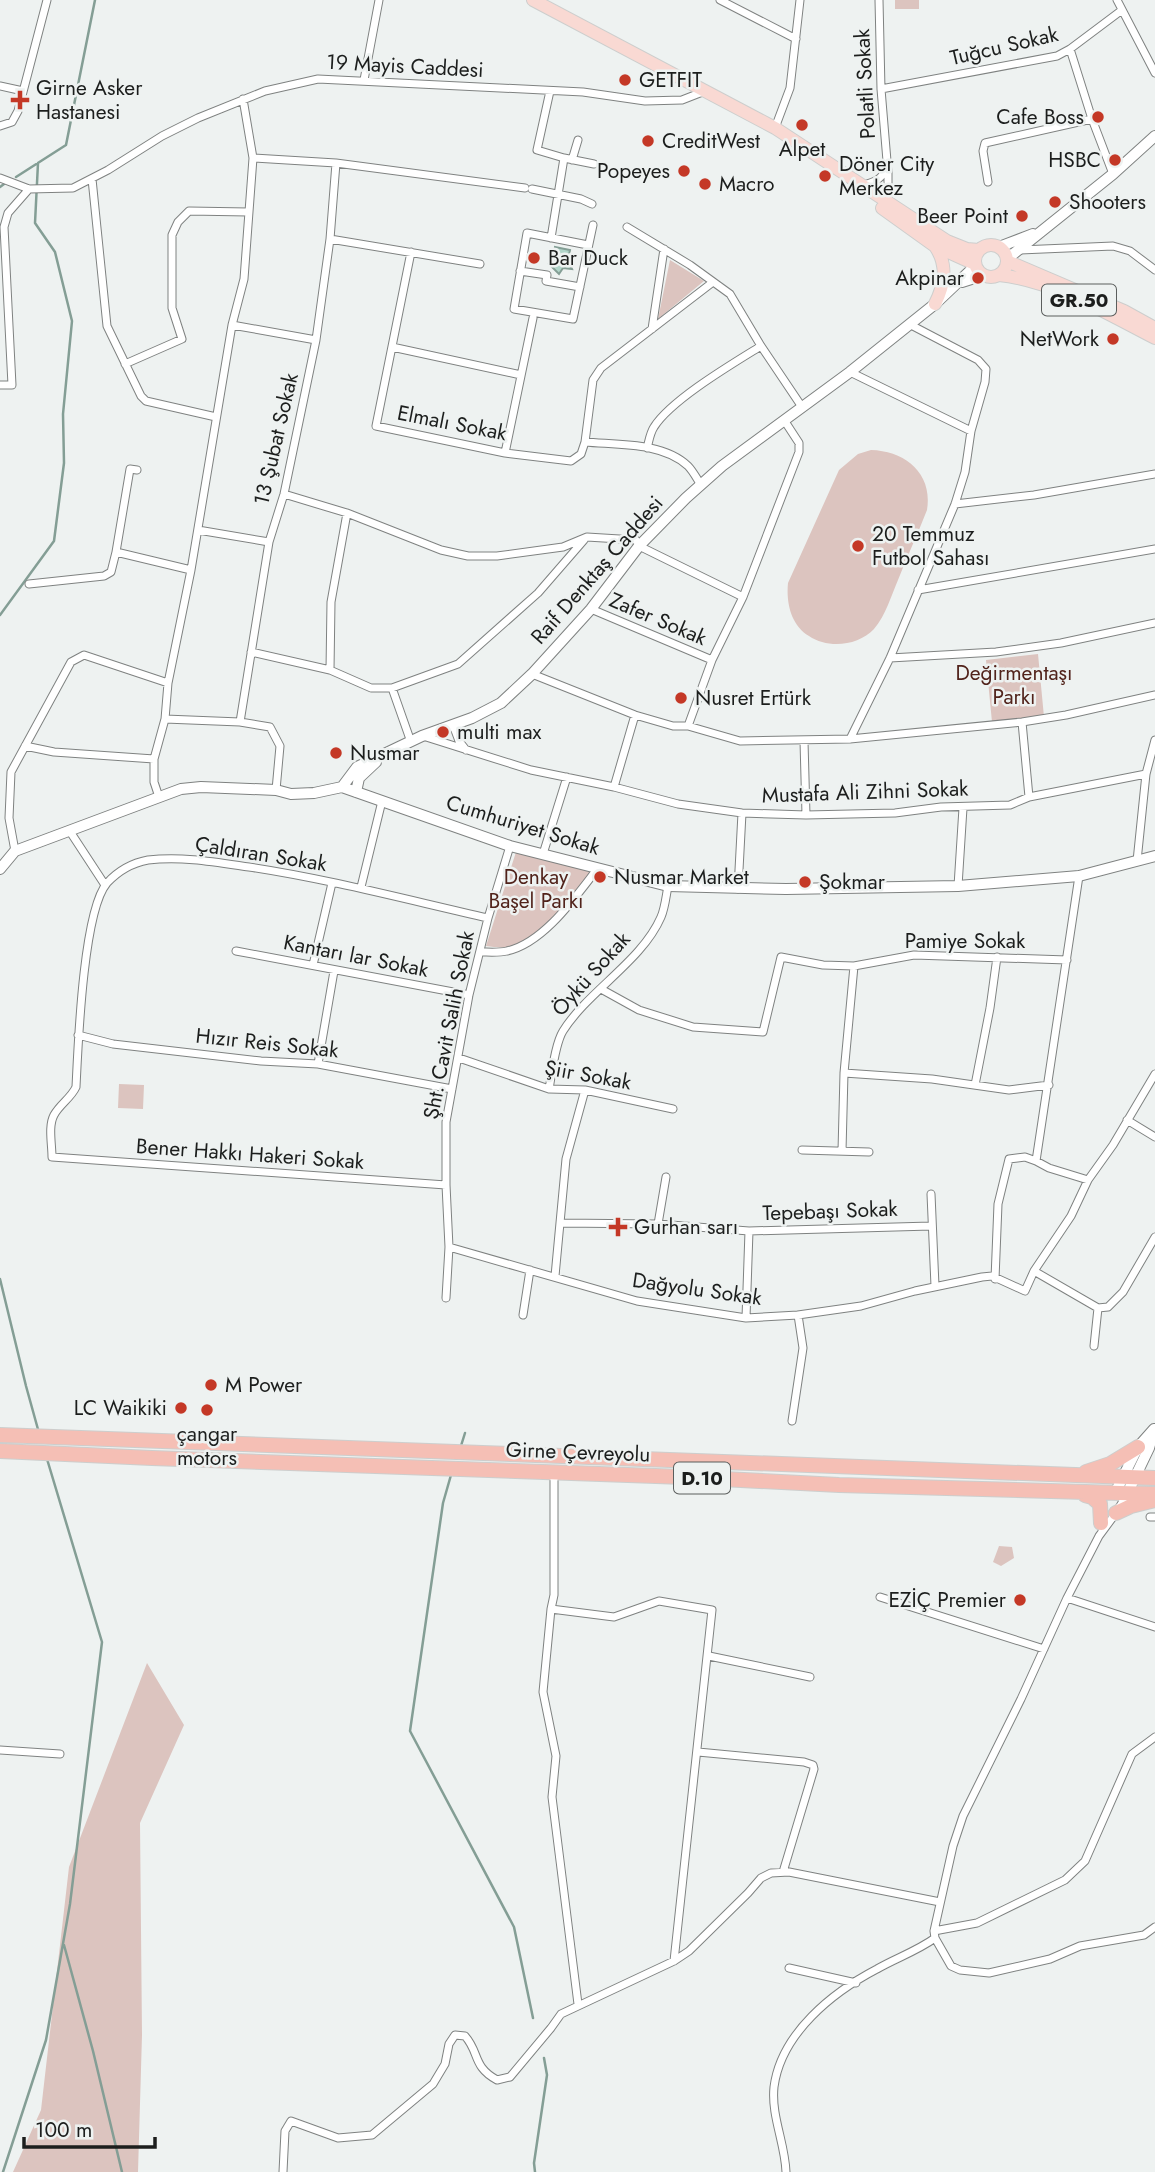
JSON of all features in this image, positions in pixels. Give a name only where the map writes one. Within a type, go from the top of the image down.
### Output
[{"type":"highway","name":"Girne Çevreyolu","points":[[7,1435],[480,1455],[1155,1478]]},
{"type":"highway","points":[[1071,1476],[1110,1464],[1138,1447]]},
{"type":"highway","name":"Girne Çevreyolu","points":[[0,1451],[852,1485],[1155,1494]]},
{"type":"highway","points":[[1071,1491],[1092,1497],[1098,1502],[1101,1509],[1100,1529]]},
{"type":"highway","points":[[1116,1514],[1131,1506],[1155,1500]]},
{"type":"main road","name":"GR.50","points":[[536,1],[775,128],[947,241],[979,250],[989,245],[999,247]]},
{"type":"main road","name":"GR.50","points":[[830,165],[851,185],[935,246],[989,277],[999,275],[1021,278],[1059,292],[1155,338]]},
{"type":"main road","points":[[935,246],[943,261],[944,278],[935,304]]},
{"type":"main road","points":[[999,247],[1007,260],[999,275]]},
{"type":"main road","points":[[978,269],[975,256],[979,250]]},
{"type":"main road","name":"GR.50","points":[[1007,260],[1124,311],[1155,328]]},
{"type":"street","points":[[0,125],[12,122],[47,0]]},
{"type":"street","points":[[364,80],[379,0]]},
{"type":"street","points":[[720,0],[796,39]]},
{"type":"street","points":[[775,128],[790,88],[800,0]]},
{"type":"street","name":"Polatli Sokak","points":[[878,0],[888,202]]},
{"type":"street","points":[[1117,0],[1155,73]]},
{"type":"street","name":"Tuğcu Sokak","points":[[881,89],[1047,59],[1070,49],[1122,10]]},
{"type":"street","points":[[1070,49],[1113,174]]},
{"type":"street","name":"19 Mayis Caddesi","points":[[0,178],[29,189],[73,188],[162,136],[243,99],[318,79],[583,92],[646,101],[682,100],[706,90]]},
{"type":"street","points":[[0,86],[23,91]]},
{"type":"street","points":[[550,91],[537,150],[594,164]]},
{"type":"street","points":[[159,797],[154,759],[165,719],[168,683],[191,570],[232,325],[244,279],[253,159],[243,99]]},
{"type":"street","points":[[988,182],[983,150],[985,143],[1093,119]]},
{"type":"street","points":[[1007,260],[1113,174],[1155,135]]},
{"type":"street","points":[[551,238],[558,193],[568,159],[578,140]]},
{"type":"street","points":[[253,159],[337,163],[528,188],[558,193],[592,204]]},
{"type":"street","name":"13 Şubat Sokak","points":[[240,722],[269,542],[284,494],[316,340],[337,163]]},
{"type":"street","name":"Polatli Sokak","points":[[863,185],[884,175],[886,166]]},
{"type":"street","points":[[92,179],[107,326],[141,397],[146,401],[190,413],[216,417]]},
{"type":"street","points":[[0,385],[12,386],[4,227],[8,213],[29,189]]},
{"type":"street","points":[[125,364],[182,339],[172,308],[172,236],[178,222],[189,211],[248,212]]},
{"type":"street","points":[[588,245],[527,233],[514,309],[573,319],[593,225]]},
{"type":"street","points":[[627,227],[730,293],[802,407]]},
{"type":"street","points":[[999,247],[1042,230]]},
{"type":"street","points":[[330,239],[480,264]]},
{"type":"street","points":[[1018,250],[1113,246],[1136,254],[1155,270]]},
{"type":"street","points":[[652,329],[664,249]]},
{"type":"street","name":"Elmalı Sokak","points":[[411,252],[376,426],[505,453],[571,461],[581,454],[585,442]]},
{"type":"street","name":"Raif Denktaş Caddesi","points":[[342,787],[357,767],[501,703],[532,674],[591,609],[639,546],[701,485],[722,466],[850,372],[978,269]]},
{"type":"street","points":[[520,271],[547,275],[546,281],[580,287]]},
{"type":"street","points":[[701,485],[687,466],[671,455],[646,448],[585,442],[593,380],[601,368],[713,282]]},
{"type":"street","points":[[505,453],[533,318]]},
{"type":"street","points":[[850,739],[890,658],[956,504],[965,472],[971,430],[985,382],[986,369],[978,360],[909,324]]},
{"type":"street","points":[[232,325],[316,340]]},
{"type":"street","points":[[646,448],[653,428],[668,410],[761,346]]},
{"type":"street","points":[[391,347],[522,374]]},
{"type":"street","points":[[850,372],[971,430]]},
{"type":"street","points":[[688,726],[712,660],[743,597],[799,452],[799,443],[784,420]]},
{"type":"street","points":[[29,584],[104,576],[111,572],[130,469],[137,470]]},
{"type":"street","points":[[956,504],[1034,495],[1155,474]]},
{"type":"street","points":[[284,494],[347,513],[433,547],[468,555],[497,556],[563,547],[587,537],[636,540],[639,546],[743,597]]},
{"type":"street","points":[[330,670],[331,602],[347,513]]},
{"type":"street","points":[[198,530],[269,542]]},
{"type":"street","points":[[251,652],[330,670],[370,688],[392,688],[458,664],[538,593],[587,537]]},
{"type":"street","points":[[918,590],[1155,549]]},
{"type":"street","points":[[116,552],[191,570]]},
{"type":"street","name":"Zafer Sokak","points":[[591,609],[712,660]]},
{"type":"street","points":[[890,658],[996,652],[1061,643],[1155,623]]},
{"type":"street","points":[[15,851],[9,818],[11,772],[71,662],[84,655],[168,683]]},
{"type":"street","points":[[532,674],[635,715],[740,741],[850,739],[1022,722],[1155,695]]},
{"type":"street","points":[[392,688],[411,741]]},
{"type":"street","points":[[614,787],[635,715]]},
{"type":"street","points":[[165,719],[270,726],[280,746],[276,790]]},
{"type":"street","points":[[1022,722],[1029,797]]},
{"type":"street","points":[[453,725],[459,741],[467,750]]},
{"type":"street","name":"Mustafa Ali Zihni Sokak","points":[[422,736],[567,777],[678,804],[742,813],[895,813],[941,807],[1010,805],[1029,797],[1146,774]]},
{"type":"street","points":[[1137,861],[1146,774],[1155,740]]},
{"type":"street","points":[[804,741],[806,815]]},
{"type":"street","points":[[24,746],[54,752],[154,759]]},
{"type":"street","name":"Raif Denktaş Caddesi","points":[[356,792],[359,778],[386,753]]},
{"type":"street","points":[[543,854],[567,777]]},
{"type":"street","points":[[0,869],[15,851],[181,789],[201,787],[276,790],[291,794],[314,793],[342,787]]},
{"type":"street","name":"Cumhuriyet Sokak","points":[[342,787],[510,846],[668,886],[958,886],[1079,876],[1155,856]]},
{"type":"street","points":[[360,887],[382,801]]},
{"type":"street","points":[[958,886],[963,808]]},
{"type":"street","points":[[737,888],[742,813]]},
{"type":"street","points":[[69,830],[105,885],[88,943],[78,1035]]},
{"type":"street","name":"Şht. Cavit Salih Sokak","points":[[446,1298],[449,1247],[446,1122],[469,995],[488,918],[510,846]]},
{"type":"street","name":"Çaldıran Sokak","points":[[105,885],[128,866],[147,860],[200,860],[292,873],[488,918]]},
{"type":"street","points":[[480,953],[508,951],[534,938],[566,909],[598,868]]},
{"type":"street","points":[[1036,1161],[1079,876]]},
{"type":"street","points":[[313,965],[332,883]]},
{"type":"street","name":"Öykü Sokak","points":[[549,1088],[561,1034],[580,1008],[601,989],[653,930],[661,917],[668,886]]},
{"type":"street","name":"Kantarı lar Sokak","points":[[236,951],[469,995]]},
{"type":"street","name":"Pamiye Sokak","points":[[601,989],[639,1010],[693,1027],[762,1032],[780,957],[823,965],[854,967],[914,955],[1067,960]]},
{"type":"street","points":[[975,1085],[997,957]]},
{"type":"street","points":[[842,1151],[844,1073],[854,967]]},
{"type":"street","points":[[318,1064],[334,971]]},
{"type":"street","name":"Hızır Reis Sokak","points":[[78,1035],[113,1044],[261,1061],[318,1064],[452,1089]]},
{"type":"street","name":"Bener Hakkı Hakeri Sokak","points":[[78,1035],[76,1087],[55,1113],[52,1122],[52,1157],[446,1185]]},
{"type":"street","name":"Şiir Sokak","points":[[459,1058],[549,1088],[585,1090],[673,1109]]},
{"type":"street","points":[[844,1073],[932,1079],[1009,1090],[1049,1085]]},
{"type":"street","points":[[1155,1074],[1034,1271],[1098,1308],[1108,1307],[1123,1292],[1155,1237]]},
{"type":"street","points":[[555,1276],[566,1159],[585,1090]]},
{"type":"street","points":[[1127,1120],[1155,1137]]},
{"type":"street","points":[[802,1150],[869,1152]]},
{"type":"street","points":[[995,1279],[998,1204],[1009,1159],[1025,1157],[1049,1168],[1088,1180]]},
{"type":"street","points":[[658,1224],[666,1177]]},
{"type":"street","points":[[931,1194],[935,1286]]},
{"type":"street","name":"Tepebaşı Sokak","points":[[561,1223],[658,1224],[749,1231],[931,1226]]},
{"type":"street","points":[[746,1318],[749,1231]]},
{"type":"street","name":"Dağyolu Sokak","points":[[449,1247],[637,1301],[746,1318],[797,1315],[861,1306],[935,1286],[992,1276],[1025,1291],[1034,1271]]},
{"type":"street","points":[[523,1315],[530,1270]]},
{"type":"street","points":[[1094,1346],[1098,1308]]},
{"type":"street","points":[[792,1421],[803,1348],[797,1315]]},
{"type":"street","points":[[1155,1428],[1138,1447],[1121,1493],[1100,1529],[964,1816],[953,1846],[934,1934],[951,1966],[960,1970],[989,1973],[1050,1959],[1080,1946],[1144,1936],[1155,1927]]},
{"type":"street","points":[[1128,1478],[1149,1448],[1155,1428]]},
{"type":"street","points":[[554,1473],[554,1595],[543,1692],[556,1756],[552,1797],[579,2004]]},
{"type":"street","points":[[1100,1529],[1116,1514],[1121,1493]]},
{"type":"street","points":[[880,1597],[1044,1649]]},
{"type":"street","points":[[1067,1598],[1155,1627]]},
{"type":"street","points":[[551,1609],[614,1617],[659,1601],[712,1609],[674,1961]]},
{"type":"street","points":[[709,1656],[810,1677]]},
{"type":"street","points":[[786,2172],[775,2116],[774,2088],[780,2062],[790,2041],[809,2020],[856,1983],[934,1934],[977,1923],[1065,1880],[1084,1861],[1132,1754],[1155,1737]]},
{"type":"street","points":[[0,1749],[60,1754]]},
{"type":"street","points":[[698,1752],[813,1765],[783,1872]]},
{"type":"street","points":[[283,2172],[285,2131],[291,2121],[338,2138],[372,2135],[433,2084],[445,2064],[449,2045],[455,2035],[465,2036],[470,2041],[480,2067],[486,2074],[497,2080],[510,2077],[561,2014],[674,1961],[738,1903],[761,1878],[771,1873],[783,1872],[940,1902]]},
{"type":"street","points":[[789,1968],[856,1983]]},
{"type":"green space","points":[[895,0],[919,0],[919,9],[895,9]]},
{"type":"green space","points":[[670,260],[704,281],[658,319]]},
{"type":"green space","name":"20 Temmuz Futbol Sahası","points":[[871,450],[895,455],[914,466],[926,485],[927,510],[888,605],[874,629],[851,642],[825,643],[809,636],[794,620],[789,606],[788,583],[839,470],[858,454]]},
{"type":"green space","name":"Değirmentaşı Parkı","points":[[1038,654],[1044,717],[992,722],[986,660]]},
{"type":"green space","name":"Denkay Başel Parkı","points":[[516,852],[591,872],[544,927],[532,936],[509,947],[486,946]]},
{"type":"green space","points":[[119,1084],[144,1085],[143,1109],[118,1108]]},
{"type":"green space","points":[[999,1546],[1012,1547],[1014,1558],[1001,1566],[993,1562]]},
{"type":"green space","points":[[147,1663],[184,1725],[140,1823],[142,2035],[138,2172],[13,2172],[41,2110],[69,1867]]},
{"type":"shaded area","points":[[555,247],[570,250],[568,260],[572,269],[563,268],[559,274],[549,264],[553,263]]},
{"type":"waterway","points":[[16,177],[66,145],[95,0]]},
{"type":"waterway","points":[[0,615],[54,541],[64,463],[63,414],[72,321],[55,252],[35,223],[38,163]]},
{"type":"waterway","points":[[0,187],[4,184]]},
{"type":"waterway","points":[[0,1279],[39,1433]]},
{"type":"waterway","points":[[460,1449],[465,1433]]},
{"type":"waterway","points":[[3,2172],[46,2040],[70,1904],[102,1642],[47,1459]]},
{"type":"waterway","points":[[451,1475],[443,1503],[410,1731],[514,1927],[533,2018]]},
{"type":"waterway","points":[[64,1945],[122,2172]]},
{"type":"waterway","points":[[535,2172],[547,2075],[544,2058]]},
{"type":"place","name":"GETFIT","points":[[625,80]]},
{"type":"place","name":"Girne Asker Hastanesi","points":[[20,100]]},
{"type":"place","name":"Cafe Boss","points":[[1098,117]]},
{"type":"place","name":"Alpet","points":[[802,125]]},
{"type":"place","name":"CreditWest","points":[[648,141]]},
{"type":"place","name":"HSBC","points":[[1115,160]]},
{"type":"place","name":"Popeyes","points":[[684,171]]},
{"type":"place","name":"Döner City Merkez","points":[[825,176]]},
{"type":"place","name":"Macro","points":[[705,184]]},
{"type":"place","name":"Shooters","points":[[1055,202]]},
{"type":"place","name":"Beer Point","points":[[1022,216]]},
{"type":"place","name":"Bar Duck","points":[[534,258]]},
{"type":"place","name":"Akpinar","points":[[978,278]]},
{"type":"place","name":"NetWork","points":[[1113,339]]},
{"type":"place","name":"20 Temmuz Futbol Sahası","points":[[858,546]]},
{"type":"place","name":"Nusret Ertürk","points":[[681,698]]},
{"type":"place","name":"multi max","points":[[443,732]]},
{"type":"place","name":"Nusmar","points":[[336,753]]},
{"type":"place","name":"Nusmar Market","points":[[600,877]]},
{"type":"place","name":"Şokmar","points":[[805,882]]},
{"type":"place","name":"Gurhan sarı","points":[[618,1227]]},
{"type":"place","name":"M Power","points":[[211,1385]]},
{"type":"place","name":"LC Waikiki","points":[[181,1408]]},
{"type":"place","name":"çangar motors","points":[[207,1410]]},
{"type":"place","name":"EZİÇ Premier","points":[[1020,1600]]}]
